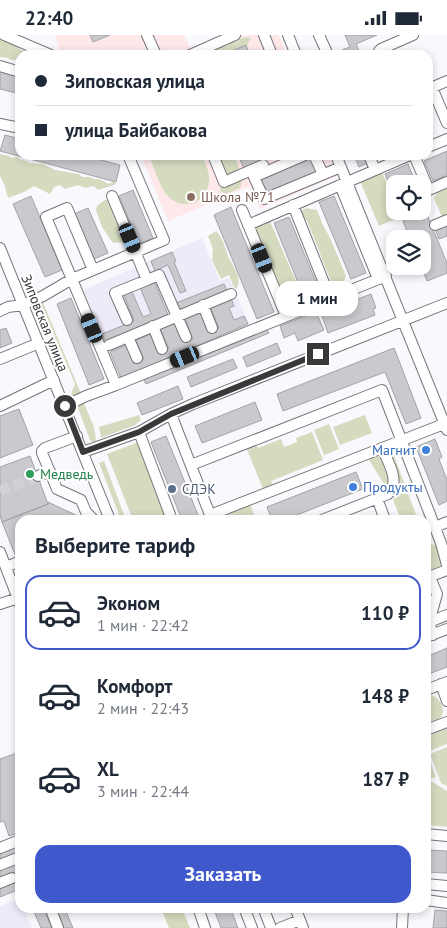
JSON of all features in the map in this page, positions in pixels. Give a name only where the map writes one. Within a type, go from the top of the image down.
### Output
[{"type":"street","points":[[4,35],[39,50]]},
{"type":"street","points":[[147,35],[154,50]]},
{"type":"street","points":[[199,50],[221,38],[235,35]]},
{"type":"street","points":[[264,35],[270,50]]},
{"type":"street","points":[[319,35],[326,50]]},
{"type":"street","points":[[380,50],[413,35]]},
{"type":"street","points":[[291,36],[295,50]]},
{"type":"street","points":[[0,66],[15,70]]},
{"type":"street","points":[[447,81],[433,87],[447,123]]},
{"type":"street","points":[[0,124],[15,127]]},
{"type":"street","points":[[433,145],[447,139]]},
{"type":"street","points":[[0,311],[8,307],[23,305],[72,279],[164,240],[130,160]]},
{"type":"street","points":[[215,160],[224,182],[275,160]]},
{"type":"street","points":[[293,160],[254,177],[264,199],[341,167]]},
{"type":"street","points":[[316,160],[322,174]]},
{"type":"street","points":[[218,515],[382,448],[446,427],[404,320],[382,277],[344,183],[338,160]]},
{"type":"street","points":[[371,160],[375,170]]},
{"type":"street","points":[[248,225],[398,160]]},
{"type":"street","points":[[416,160],[429,190],[447,182]]},
{"type":"street","points":[[112,196],[147,280]]},
{"type":"street","points":[[293,205],[330,298]]},
{"type":"street","points":[[93,270],[67,208],[46,217],[116,385]]},
{"type":"street","points":[[242,211],[286,316]]},
{"type":"street","points":[[435,225],[447,220]]},
{"type":"street","name":"Зиповская улица","points":[[0,248],[108,515]]},
{"type":"street","points":[[127,320],[115,293],[159,275],[186,337]]},
{"type":"street","points":[[65,406],[382,277]]},
{"type":"street","points":[[109,345],[231,294]]},
{"type":"street","points":[[83,452],[139,432],[171,414],[447,303]]},
{"type":"street","points":[[203,305],[212,328]]},
{"type":"street","points":[[153,327],[162,349]]},
{"type":"street","points":[[128,337],[137,358]]},
{"type":"street","points":[[0,359],[39,343]]},
{"type":"street","points":[[0,406],[54,380]]},
{"type":"street","points":[[191,465],[382,390],[430,515]]},
{"type":"street","points":[[171,414],[210,515]]},
{"type":"street","points":[[139,432],[170,515]]},
{"type":"street","points":[[76,435],[43,449],[42,453],[57,489],[82,500],[86,512],[89,515]]},
{"type":"street","points":[[335,515],[377,499],[392,490],[395,480],[382,448]]},
{"type":"street","points":[[38,476],[50,471]]},
{"type":"street","points":[[377,499],[383,515]]},
{"type":"street","points":[[431,517],[447,565]]},
{"type":"street","points":[[435,527],[447,522]]},
{"type":"street","points":[[0,555],[15,591]]},
{"type":"street","points":[[6,567],[15,564]]},
{"type":"street","points":[[431,576],[447,570]]},
{"type":"street","points":[[431,583],[436,594],[431,612]]},
{"type":"street","points":[[0,604],[15,602]]},
{"type":"street","points":[[431,621],[447,615]]},
{"type":"street","points":[[431,636],[447,629]]},
{"type":"street","points":[[431,688],[444,683],[447,701]]},
{"type":"street","points":[[431,728],[447,722]]},
{"type":"street","points":[[431,834],[447,836]]},
{"type":"street","points":[[0,848],[15,842]]},
{"type":"street","points":[[0,865],[15,859]]},
{"type":"street","points":[[0,883],[12,878]]},
{"type":"street","points":[[431,884],[447,886]]},
{"type":"street","points":[[431,901],[447,903]]},
{"type":"street","points":[[52,913],[58,928]]},
{"type":"street","points":[[200,913],[205,928]]},
{"type":"street","points":[[246,913],[252,928]]},
{"type":"street","points":[[265,913],[270,928]]},
{"type":"street","points":[[402,928],[403,913]]},
{"type":"street","points":[[280,928],[301,924]]},
{"type":"shaded area","points":[[55,35],[184,35],[191,50],[59,50]]},
{"type":"shaded area","points":[[242,35],[279,35],[285,50],[208,50]]},
{"type":"shaded area","name":"Школа №71","points":[[143,160],[331,160],[337,176],[260,209],[250,186],[168,221]]},
{"type":"shaded area","points":[[202,238],[220,281],[229,278],[249,324],[121,378],[83,290]]},
{"type":"shaded area","points":[[15,900],[15,913],[25,913],[32,928],[0,928],[0,906]]},
{"type":"green space","points":[[251,38],[245,49],[215,50],[222,46],[228,46],[234,41],[236,43],[240,39]]},
{"type":"green space","points":[[0,40],[14,43],[21,50],[15,50],[15,60],[0,57]]},
{"type":"green space","points":[[0,154],[10,156],[11,158],[15,157],[15,160],[43,164],[55,170],[79,174],[82,177],[99,179],[109,184],[114,181],[116,184],[98,190],[94,186],[86,188],[78,185],[65,189],[60,185],[54,187],[50,194],[34,186],[9,198],[0,176]]},
{"type":"green space","points":[[151,160],[204,160],[209,178],[208,188],[200,199],[188,204],[182,204],[169,197]]},
{"type":"green space","points":[[210,160],[236,160],[241,176],[240,188],[226,194],[220,191],[222,182]]},
{"type":"green space","points":[[382,172],[386,182],[386,220],[393,220],[379,226],[360,181]]},
{"type":"green space","points":[[447,188],[447,215],[442,217],[434,198],[437,193]]},
{"type":"green space","points":[[105,200],[110,200],[128,242],[113,243],[102,227],[96,210],[97,206]]},
{"type":"green space","points":[[306,208],[317,210],[346,276],[344,281],[331,281],[307,221],[301,213]]},
{"type":"green space","points":[[270,221],[304,300],[286,308],[252,228]]},
{"type":"green space","points":[[216,231],[222,240],[238,277],[239,281],[236,289],[229,275],[221,279],[212,260],[213,249],[208,236]]},
{"type":"green space","points":[[41,298],[82,396],[75,397],[71,394],[75,384],[43,308],[37,310],[34,304]]},
{"type":"green space","points":[[83,401],[94,427],[96,441],[92,442],[90,440],[78,408],[79,403]]},
{"type":"green space","points":[[139,415],[141,420],[135,425],[101,438],[99,427]]},
{"type":"green space","points":[[365,415],[372,433],[340,445],[333,427]]},
{"type":"green space","points":[[329,424],[339,449],[324,455],[314,430]]},
{"type":"green space","points":[[312,432],[323,460],[271,481],[273,485],[263,489],[246,447],[256,443],[258,448],[281,439],[284,447],[297,442],[296,438]]},
{"type":"green space","points":[[139,442],[167,515],[131,515],[107,454]]},
{"type":"green space","points":[[378,451],[391,481],[387,489],[366,455]]},
{"type":"green space","points":[[393,453],[416,515],[399,515],[393,500],[399,495],[401,489],[388,456]]},
{"type":"green space","points":[[104,461],[124,515],[119,515],[99,463]]},
{"type":"green space","points":[[249,501],[254,515],[214,515]]},
{"type":"green space","points":[[431,544],[439,545],[447,566],[431,572]]},
{"type":"green space","points":[[431,695],[437,698],[443,707],[443,714],[431,722]]},
{"type":"green space","points":[[447,729],[447,744],[431,750],[431,734]]},
{"type":"green space","points":[[447,747],[447,786],[441,783],[431,754]]},
{"type":"green space","points":[[431,763],[436,777],[431,778]]},
{"type":"green space","points":[[431,781],[447,791],[447,827],[431,825]]},
{"type":"green space","points":[[163,913],[184,913],[190,928],[169,928]]},
{"type":"building","points":[[90,35],[110,35],[93,42]]},
{"type":"building","points":[[345,35],[377,35],[356,44],[359,50],[342,50],[350,47]]},
{"type":"building","points":[[246,45],[248,50],[234,50]]},
{"type":"building","points":[[0,71],[15,75],[15,93],[0,89]]},
{"type":"building","points":[[5,135],[15,138],[15,155],[0,151]]},
{"type":"building","points":[[447,151],[447,175],[433,181],[424,161],[433,160],[433,157]]},
{"type":"building","points":[[34,160],[101,160],[120,165],[116,182]]},
{"type":"building","points":[[240,160],[260,161],[244,168]]},
{"type":"building","points":[[240,160],[260,161],[244,168]]},
{"type":"building","points":[[304,160],[312,160],[318,173],[266,195],[259,178]]},
{"type":"building","points":[[356,160],[367,160],[368,163],[359,167]]},
{"type":"building","points":[[408,164],[412,175],[386,176],[385,174]]},
{"type":"building","points":[[133,190],[153,238],[139,244],[119,196]]},
{"type":"building","points":[[31,196],[62,270],[45,277],[13,204]]},
{"type":"building","points":[[334,196],[366,273],[351,279],[319,202]]},
{"type":"building","points":[[231,207],[274,312],[257,319],[214,215]]},
{"type":"building","points":[[88,208],[108,253],[94,259],[74,214]]},
{"type":"building","points":[[289,217],[321,294],[305,300],[274,223]]},
{"type":"building","points":[[429,220],[447,263],[447,273],[427,281],[425,275],[431,275],[431,230],[406,230],[403,221]]},
{"type":"building","points":[[447,223],[447,236],[439,239],[435,228]]},
{"type":"building","points":[[172,252],[186,291],[180,293],[168,265],[155,271],[151,261]]},
{"type":"building","points":[[154,281],[169,317],[106,343],[102,334],[134,321],[124,295],[132,292],[143,317],[151,314],[140,287]]},
{"type":"building","points":[[224,284],[228,293],[180,313],[176,303]]},
{"type":"building","points":[[371,294],[376,308],[373,309],[375,315],[328,333],[321,313]]},
{"type":"building","points":[[71,298],[104,379],[89,385],[57,304]]},
{"type":"building","points":[[231,298],[234,306],[229,308],[234,320],[244,316],[248,324],[121,378],[110,352],[126,345],[134,364],[144,359],[136,340],[151,334],[159,353],[169,349],[160,329],[175,322],[184,343],[193,339],[185,318],[200,311],[209,332],[219,328],[210,307]]},
{"type":"building","points":[[316,312],[324,330],[298,341],[295,333],[284,338],[280,326]]},
{"type":"building","points":[[6,328],[12,343],[0,348],[0,330]]},
{"type":"building","points":[[266,328],[269,333],[146,384],[143,378]]},
{"type":"building","points":[[277,343],[281,353],[247,367],[243,357]]},
{"type":"building","points":[[394,348],[421,418],[406,424],[385,372],[283,411],[277,394]]},
{"type":"building","points":[[233,359],[237,368],[191,387],[187,377]]},
{"type":"building","points":[[178,386],[183,399],[142,415],[137,403]]},
{"type":"building","points":[[255,402],[262,420],[202,443],[195,426]]},
{"type":"building","points":[[19,409],[33,445],[0,458],[0,416]]},
{"type":"building","points":[[166,436],[198,515],[180,515],[151,442]]},
{"type":"building","points":[[435,439],[442,457],[439,459],[447,480],[447,501],[439,505],[416,447]]},
{"type":"building","points":[[30,456],[48,504],[20,515],[15,515],[15,517],[2,522],[0,515],[0,467]]},
{"type":"building","points":[[356,472],[363,489],[297,515],[270,515],[267,507]]},
{"type":"building","points":[[48,502],[75,515],[20,515],[48,504]]},
{"type":"building","points":[[15,517],[15,554],[2,522]]},
{"type":"building","points":[[447,648],[447,667],[431,673],[431,655]]},
{"type":"building","points":[[15,754],[15,834],[9,836],[4,821],[0,822],[0,759]]},
{"type":"building","points":[[15,847],[15,855],[0,862],[0,853]]},
{"type":"building","points":[[431,850],[447,851],[447,873],[431,872]]},
{"type":"building","points":[[15,864],[15,875],[14,873],[0,879],[0,870]]},
{"type":"building","points":[[15,881],[15,891],[0,897],[0,887]]},
{"type":"building","points":[[435,910],[447,911],[447,928],[433,928]]},
{"type":"building","points":[[35,913],[46,913],[52,928],[41,928]]},
{"type":"building","points":[[58,913],[67,913],[73,928],[64,928]]},
{"type":"building","points":[[215,913],[232,913],[238,928],[221,928]]},
{"type":"tunnel","points":[[0,491],[38,476]]},
{"type":"place","name":"Школа №71","points":[[191,197]]},
{"type":"place","name":"Магнит","points":[[426,450]]},
{"type":"place","name":"Медведь","points":[[30,474]]},
{"type":"place","name":"Продукты","points":[[353,487]]},
{"type":"place","name":"СДЭК","points":[[172,489]]},
{"type":"route","points":[[65,406],[83,452],[139,432],[171,414],[318,354]]}]
